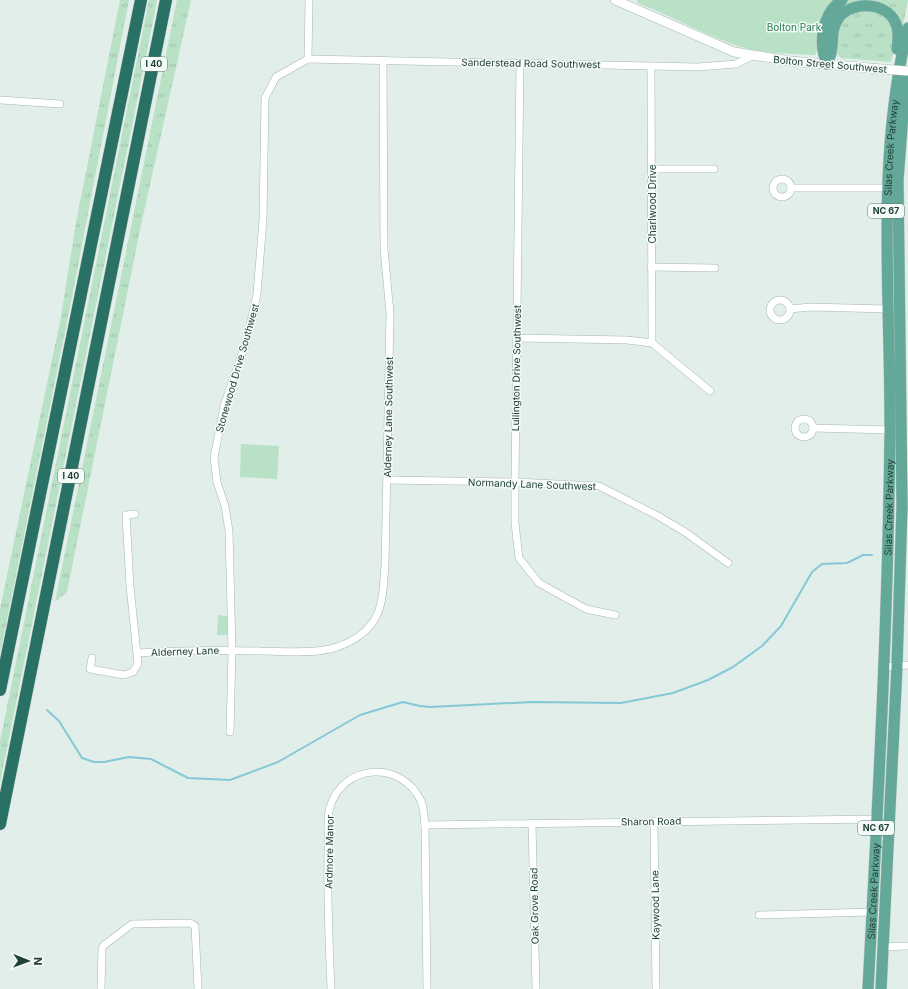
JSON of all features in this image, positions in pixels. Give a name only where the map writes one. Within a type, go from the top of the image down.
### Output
[{"type":"highway","name":"I 40","points":[[0,690],[141,0]]},
{"type":"highway","name":"I 40","points":[[0,824],[166,0]]},
{"type":"main road","points":[[827,64],[822,52],[825,22],[832,8],[842,0]]},
{"type":"main road","points":[[827,64],[831,52],[833,28],[838,18],[847,9],[857,5],[869,4],[880,7],[889,14],[895,22],[898,32],[890,86],[892,113]]},
{"type":"main road","name":"Silas Creek Parkway","points":[[868,989],[884,667],[890,430],[886,188],[892,113],[898,73],[908,28]]},
{"type":"main road","name":"Silas Creek Parkway","points":[[881,989],[903,665],[898,180],[903,114],[908,80]]},
{"type":"street","points":[[308,60],[309,0]]},
{"type":"street","name":"Bolton Street Southwest","points":[[615,0],[718,46],[752,56],[908,71]]},
{"type":"street","name":"Sanderstead Road Southwest","points":[[308,60],[383,60],[716,67],[736,64],[752,56]]},
{"type":"street","name":"Stonewood Drive Southwest","points":[[230,732],[232,651],[229,531],[225,506],[217,482],[214,458],[224,406],[247,339],[257,294],[263,220],[264,98],[276,77],[308,60]]},
{"type":"street","name":"Alderney Lane Southwest","points":[[232,651],[328,649],[346,644],[366,630],[377,615],[383,594],[388,480],[390,313],[384,249],[383,60]]},
{"type":"street","name":"Lullington Drive Southwest","points":[[520,63],[515,482],[515,523],[519,558],[539,583],[586,609],[615,615]]},
{"type":"street","name":"Charlwood Drive","points":[[651,66],[652,343]]},
{"type":"street","points":[[0,100],[60,104]]},
{"type":"street","points":[[652,169],[714,169]]},
{"type":"street","points":[[791,188],[886,188]]},
{"type":"street","points":[[651,267],[715,268]]},
{"type":"street","points":[[790,309],[810,307],[888,309]]},
{"type":"street","points":[[517,338],[627,340],[652,343],[710,391]]},
{"type":"street","points":[[813,428],[890,430]]},
{"type":"street","name":"Normandy Lane Southwest","points":[[388,480],[515,482],[599,486],[665,520],[728,563]]},
{"type":"street","points":[[92,658],[90,669],[124,675],[133,672],[136,668],[138,653],[131,598],[126,515],[135,514]]},
{"type":"street","name":"Alderney Lane","points":[[138,653],[188,650],[232,651]]},
{"type":"street","points":[[884,667],[903,665]]},
{"type":"street","name":"Ardmore Manor","points":[[331,989],[328,876],[329,815],[335,797],[347,782],[355,777],[373,772],[389,773],[405,781],[416,793],[423,806],[425,825],[427,989]]},
{"type":"street","name":"Sharon Road","points":[[425,825],[877,818]]},
{"type":"street","name":"Kaywood Lane","points":[[654,821],[656,989]]},
{"type":"street","name":"Oak Grove Road","points":[[532,823],[536,989]]},
{"type":"street","points":[[759,915],[872,912]]},
{"type":"street","points":[[101,989],[102,949],[132,924],[190,923],[195,926],[198,989]]},
{"type":"street","points":[[883,947],[908,946]]},
{"type":"green space","points":[[120,0],[129,0],[72,297],[0,654],[0,609],[61,317],[75,228]]},
{"type":"green space","points":[[149,0],[157,0],[0,783],[0,742]]},
{"type":"green space","points":[[177,0],[191,0],[141,225],[67,592],[55,602]]},
{"type":"green space","name":"Bolton Park","points":[[637,0],[836,0],[815,55],[784,54],[741,47],[637,3]]},
{"type":"green space","points":[[848,0],[908,0],[901,36],[889,9],[845,8],[842,4]]},
{"type":"green space","points":[[852,11],[878,11],[893,24],[895,46],[891,62],[841,58],[836,53],[838,25]]},
{"type":"green space","points":[[241,444],[279,446],[277,479],[240,477]]},
{"type":"green space","points":[[218,615],[227,616],[227,635],[217,635]]},
{"type":"waterway","points":[[47,710],[59,721],[82,758],[94,762],[104,762],[129,757],[151,759],[188,778],[230,780],[278,762],[360,715],[403,702],[430,707],[532,702],[621,703],[673,693],[708,680],[733,667],[762,646],[781,626],[812,572],[822,564],[847,563],[863,555],[872,555]]}]
